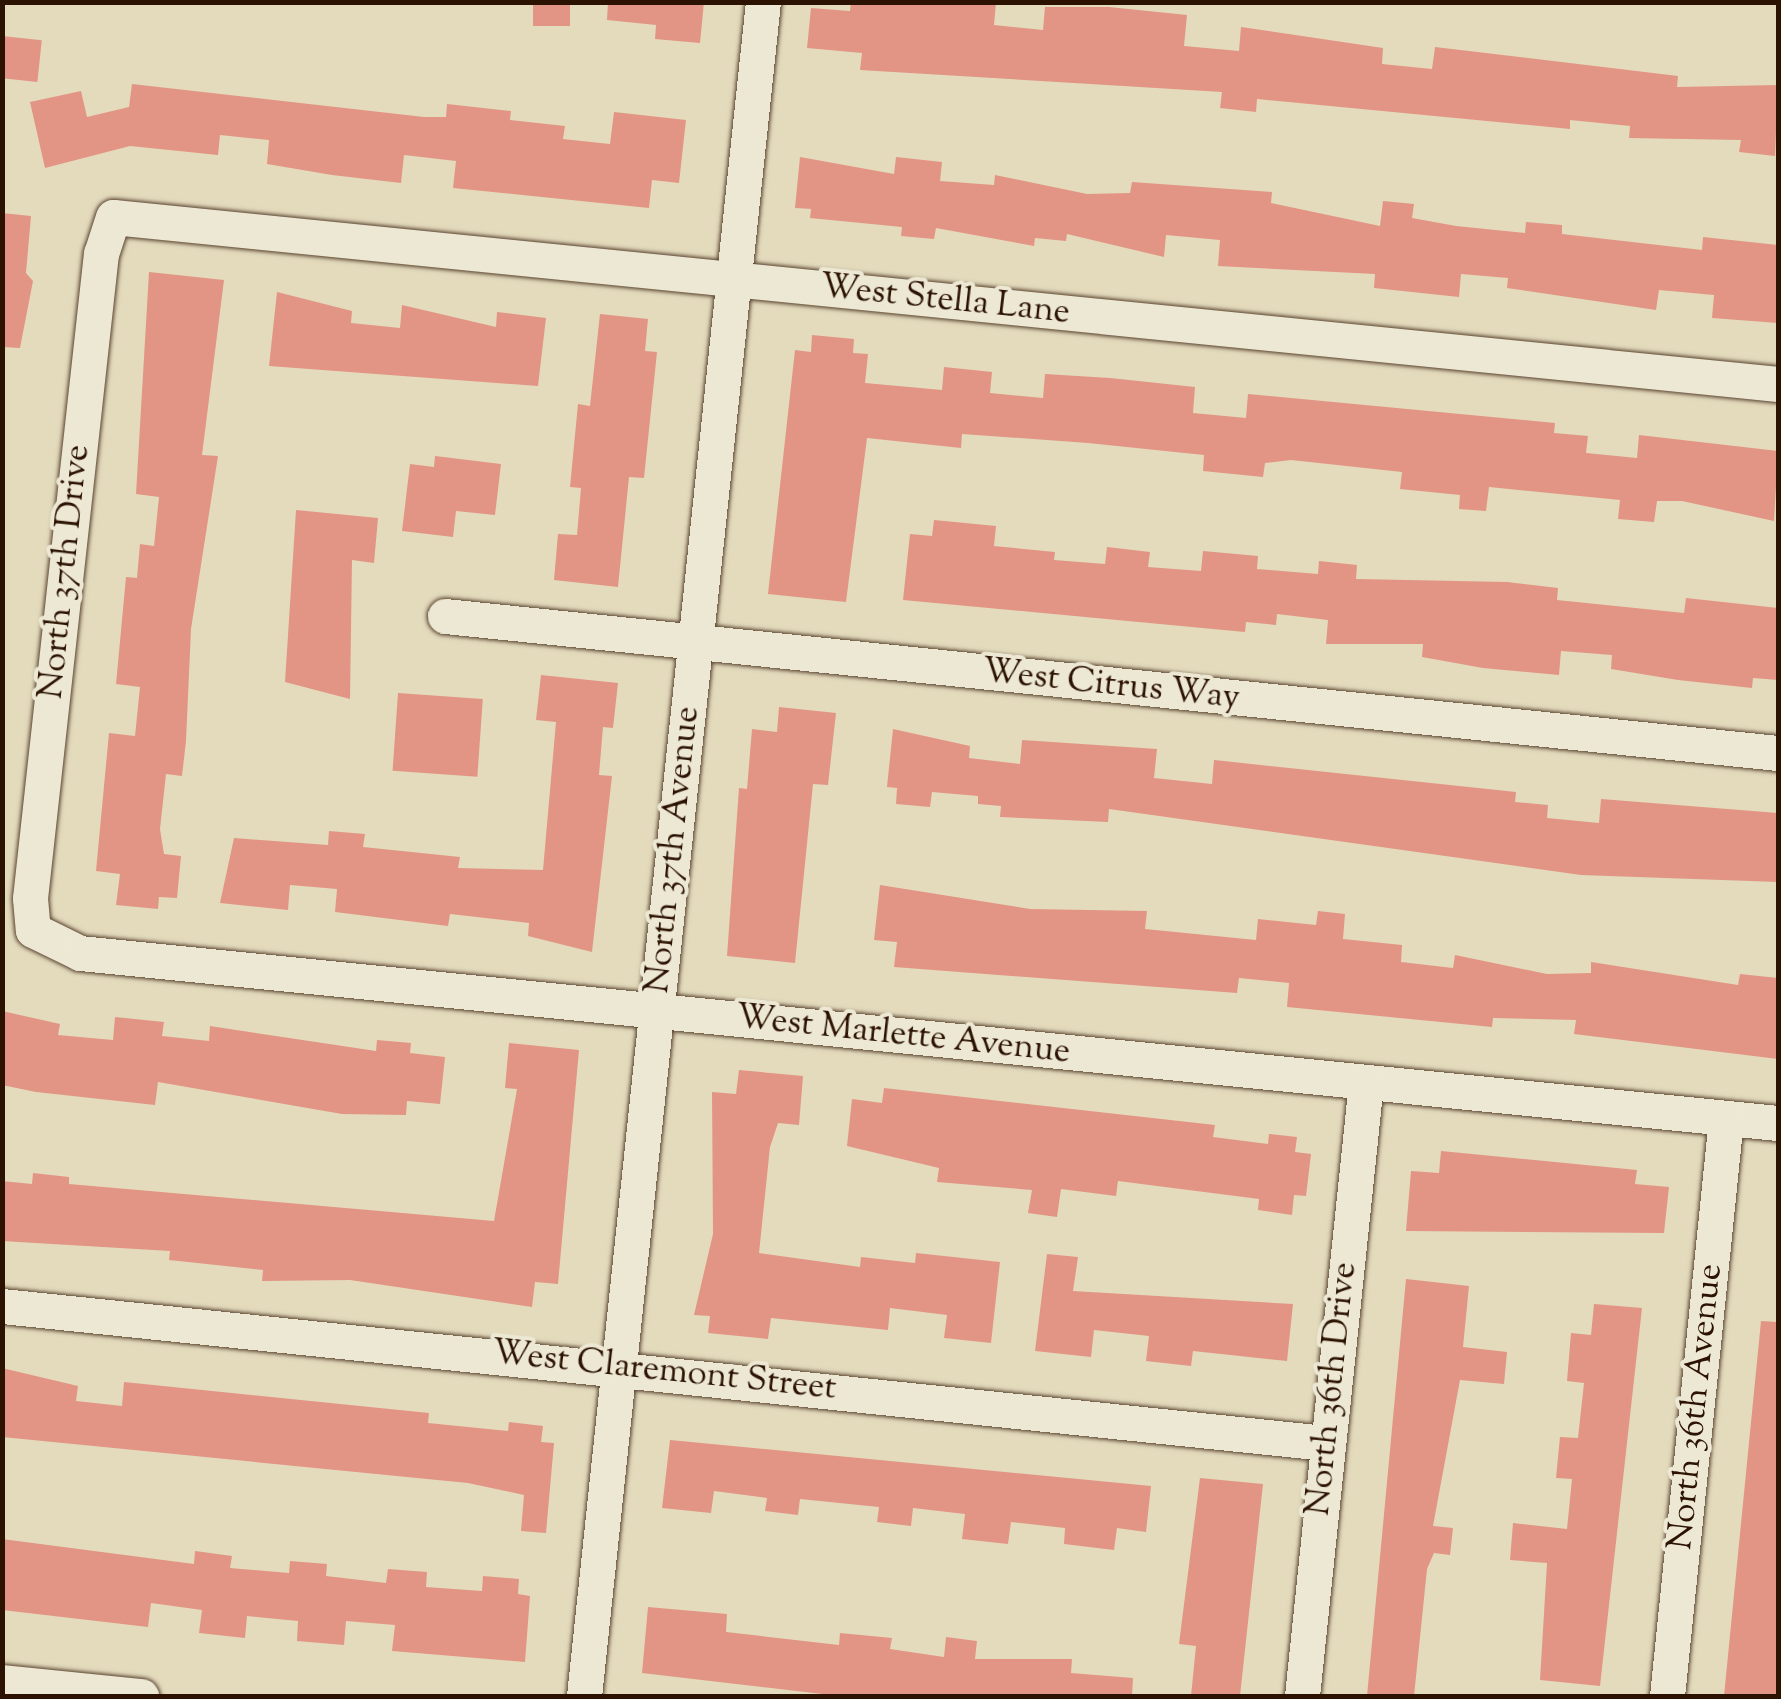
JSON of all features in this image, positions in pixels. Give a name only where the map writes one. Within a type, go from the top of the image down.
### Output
[{"type":"street","name":"North 37th Avenue","points":[[584,1696],[763,2]]},
{"type":"street","name":"West Stella Lane","points":[[112,216],[1778,384]]},
{"type":"street","name":"North 37th Drive","points":[[33,930],[99,272],[112,216]]},
{"type":"street","name":"West Citrus Way","points":[[445,616],[1778,753]]},
{"type":"street","name":"West Marlette Avenue","points":[[33,930],[80,953],[1778,1124]]},
{"type":"street","name":"North 36th Drive","points":[[1302,1696],[1366,1082]]},
{"type":"street","name":"North 36th Avenue","points":[[1667,1696],[1726,1118]]},
{"type":"street","name":"West Claremont Street","points":[[2,1306],[621,1367],[1326,1443]]},
{"type":"street","points":[[2,1682],[141,1696]]},
{"type":"building","points":[[533,2],[570,2],[570,26],[533,26]]},
{"type":"building","points":[[608,2],[704,2],[700,43],[655,39],[656,25],[607,20]]},
{"type":"building","points":[[851,2],[996,2],[994,25],[1043,30],[1045,7],[1109,7],[1187,15],[1184,46],[1239,51],[1241,27],[1383,48],[1382,64],[1432,69],[1435,47],[1678,76],[1677,87],[1778,85],[1775,156],[1739,152],[1741,140],[1629,138],[1630,126],[1570,120],[1570,129],[1257,99],[1256,112],[1220,108],[1222,92],[860,70],[862,53],[807,48],[811,8],[850,11]]},
{"type":"building","points":[[2,36],[42,40],[37,82],[2,78]]},
{"type":"building","points":[[132,84],[424,117],[446,117],[447,104],[511,111],[510,120],[565,126],[563,139],[610,144],[614,112],[686,120],[679,183],[652,180],[649,208],[453,188],[456,161],[404,155],[401,183],[267,164],[269,140],[220,135],[218,155],[130,146],[45,168],[30,102],[81,91],[87,117],[129,107]]},
{"type":"building","points":[[800,157],[894,174],[896,157],[942,162],[940,181],[994,185],[995,175],[1087,194],[1130,193],[1132,182],[1272,192],[1271,203],[1380,226],[1383,201],[1414,204],[1412,218],[1456,226],[1525,233],[1526,222],[1562,225],[1562,234],[1702,250],[1703,237],[1778,245],[1778,323],[1712,318],[1714,295],[1659,290],[1656,310],[1507,288],[1508,278],[1461,274],[1459,297],[1374,288],[1375,274],[1218,266],[1220,240],[1166,235],[1164,257],[1067,234],[1066,241],[1035,238],[1034,246],[936,228],[934,239],[901,236],[902,227],[810,218],[811,209],[795,208]]},
{"type":"building","points":[[2,213],[31,216],[26,273],[33,281],[20,348],[2,347]]},
{"type":"building","points":[[149,272],[224,280],[202,455],[218,456],[191,629],[182,776],[166,774],[160,829],[164,854],[181,856],[177,898],[159,897],[158,909],[116,905],[120,874],[96,871],[109,733],[135,736],[140,687],[116,684],[126,577],[137,578],[140,544],[154,546],[159,497],[136,494]]},
{"type":"building","points":[[277,292],[352,311],[351,323],[400,328],[402,305],[496,327],[497,312],[546,318],[538,386],[269,366]]},
{"type":"building","points":[[600,314],[648,319],[645,351],[657,352],[644,478],[629,477],[618,587],[554,580],[558,534],[577,535],[581,488],[570,487],[578,404],[590,406]]},
{"type":"building","points":[[812,335],[854,339],[853,353],[868,354],[865,383],[942,390],[944,367],[992,372],[990,393],[1043,398],[1045,374],[1110,378],[1195,387],[1193,413],[1246,418],[1248,394],[1555,423],[1554,433],[1588,436],[1586,453],[1637,458],[1639,435],[1778,451],[1774,521],[1682,501],[1657,501],[1654,522],[1618,519],[1620,500],[1489,487],[1486,511],[1459,509],[1460,495],[1400,489],[1402,472],[1291,460],[1265,463],[1263,477],[1203,471],[1204,455],[1088,443],[962,434],[961,448],[867,438],[846,602],[768,594],[795,350],[811,352]]},
{"type":"building","points":[[435,456],[501,464],[495,515],[456,511],[453,537],[402,531],[410,464],[434,467]]},
{"type":"building","points":[[296,510],[378,518],[374,563],[352,560],[350,699],[285,682]]},
{"type":"building","points":[[934,520],[996,526],[994,546],[1055,552],[1054,560],[1105,564],[1107,547],[1150,552],[1148,567],[1201,571],[1203,551],[1258,556],[1257,569],[1318,574],[1319,561],[1357,565],[1356,579],[1507,582],[1558,588],[1557,600],[1684,613],[1686,598],[1778,608],[1778,680],[1753,678],[1752,688],[1678,680],[1611,669],[1612,655],[1561,651],[1559,675],[1483,668],[1422,657],[1423,644],[1326,644],[1328,620],[1277,614],[1276,625],[1246,622],[1245,632],[903,600],[910,534],[932,536]]},
{"type":"building","points":[[541,675],[618,683],[613,728],[603,727],[599,775],[612,776],[592,952],[528,936],[529,923],[450,914],[448,926],[335,912],[337,889],[290,885],[288,910],[220,903],[234,838],[328,845],[329,831],[365,834],[363,847],[460,857],[458,868],[543,870],[556,722],[536,720]]},
{"type":"building","points":[[398,693],[483,699],[477,777],[393,771]]},
{"type":"building","points":[[779,707],[836,713],[828,785],[813,784],[795,963],[727,956],[739,788],[747,789],[752,729],[777,732]]},
{"type":"building","points":[[893,729],[970,746],[969,758],[1020,764],[1022,740],[1157,749],[1154,778],[1212,784],[1214,760],[1516,792],[1515,802],[1548,805],[1547,818],[1599,823],[1601,799],[1778,813],[1778,882],[1581,875],[1109,809],[1108,822],[1000,817],[1001,806],[978,804],[978,796],[932,792],[930,807],[896,804],[897,788],[887,787]]},
{"type":"building","points":[[880,885],[1030,909],[1147,911],[1145,929],[1256,940],[1258,919],[1316,925],[1318,911],[1345,914],[1343,939],[1402,945],[1401,962],[1453,968],[1455,955],[1547,974],[1591,973],[1591,962],[1738,985],[1740,974],[1778,978],[1778,1059],[1574,1034],[1576,1020],[1493,1018],[1492,1027],[1287,1007],[1289,983],[1239,978],[1237,993],[894,967],[897,942],[874,940]]},
{"type":"building","points":[[2,1011],[60,1024],[58,1035],[113,1040],[115,1017],[164,1022],[162,1036],[209,1041],[210,1026],[376,1051],[377,1040],[411,1043],[410,1053],[445,1057],[440,1104],[407,1101],[406,1115],[342,1114],[158,1082],[155,1105],[2,1085]]},
{"type":"building","points":[[509,1043],[579,1050],[558,1284],[535,1282],[532,1307],[350,1280],[262,1281],[263,1270],[169,1260],[170,1251],[2,1241],[2,1181],[32,1184],[33,1173],[69,1177],[69,1184],[494,1221],[517,1089],[505,1088]]},
{"type":"building","points":[[739,1070],[803,1076],[799,1125],[778,1123],[770,1147],[759,1253],[860,1267],[861,1257],[915,1263],[916,1253],[1000,1262],[991,1343],[944,1338],[947,1315],[890,1308],[888,1330],[771,1318],[768,1339],[708,1333],[710,1316],[694,1315],[713,1234],[712,1092],[736,1094]]},
{"type":"building","points":[[884,1088],[1215,1125],[1213,1137],[1268,1144],[1269,1134],[1297,1137],[1295,1152],[1311,1154],[1306,1196],[1294,1195],[1292,1215],[1258,1210],[1259,1199],[1118,1181],[1116,1196],[1061,1189],[1057,1217],[1028,1213],[1032,1190],[937,1182],[939,1168],[847,1146],[852,1099],[882,1103]]},
{"type":"building","points":[[1441,1151],[1637,1170],[1635,1184],[1669,1187],[1664,1233],[1406,1231],[1411,1171],[1439,1173]]},
{"type":"building","points":[[1047,1254],[1078,1257],[1073,1291],[1293,1304],[1287,1361],[1193,1351],[1191,1366],[1146,1361],[1149,1336],[1094,1330],[1091,1357],[1035,1351]]},
{"type":"building","points":[[1406,1279],[1469,1286],[1463,1347],[1507,1352],[1504,1384],[1460,1380],[1433,1526],[1453,1528],[1450,1555],[1434,1553],[1427,1569],[1414,1696],[1367,1696]]},
{"type":"building","points":[[1594,1304],[1642,1308],[1600,1686],[1540,1680],[1547,1563],[1510,1560],[1513,1523],[1567,1529],[1572,1479],[1556,1478],[1560,1437],[1578,1438],[1584,1383],[1567,1381],[1571,1333],[1591,1335]]},
{"type":"building","points":[[1761,1321],[1778,1322],[1778,1696],[1724,1696]]},
{"type":"building","points":[[2,1368],[78,1386],[76,1401],[122,1406],[124,1382],[429,1413],[428,1423],[508,1431],[509,1422],[543,1426],[541,1442],[554,1443],[546,1533],[521,1531],[524,1495],[468,1483],[2,1437]]},
{"type":"building","points":[[670,1440],[1151,1486],[1146,1532],[1117,1528],[1114,1550],[1064,1544],[1065,1528],[1011,1522],[1008,1544],[962,1539],[965,1514],[913,1508],[911,1526],[877,1522],[879,1507],[800,1499],[798,1515],[765,1511],[767,1498],[714,1491],[711,1513],[662,1508]]},
{"type":"building","points":[[1200,1478],[1263,1484],[1240,1696],[1191,1696],[1196,1646],[1179,1644]]},
{"type":"building","points":[[2,1539],[194,1564],[195,1551],[232,1556],[230,1568],[289,1573],[290,1561],[327,1564],[326,1576],[386,1583],[388,1569],[427,1572],[426,1587],[482,1591],[483,1576],[519,1579],[518,1594],[530,1596],[525,1662],[392,1651],[395,1625],[346,1621],[344,1645],[297,1641],[298,1621],[247,1616],[245,1638],[199,1633],[202,1610],[151,1603],[148,1627],[2,1610]]},
{"type":"building","points":[[648,1607],[727,1614],[726,1632],[839,1645],[840,1633],[892,1638],[890,1649],[944,1657],[946,1637],[977,1641],[975,1659],[1072,1659],[1071,1673],[1133,1678],[1132,1696],[840,1696],[642,1673]]}]
